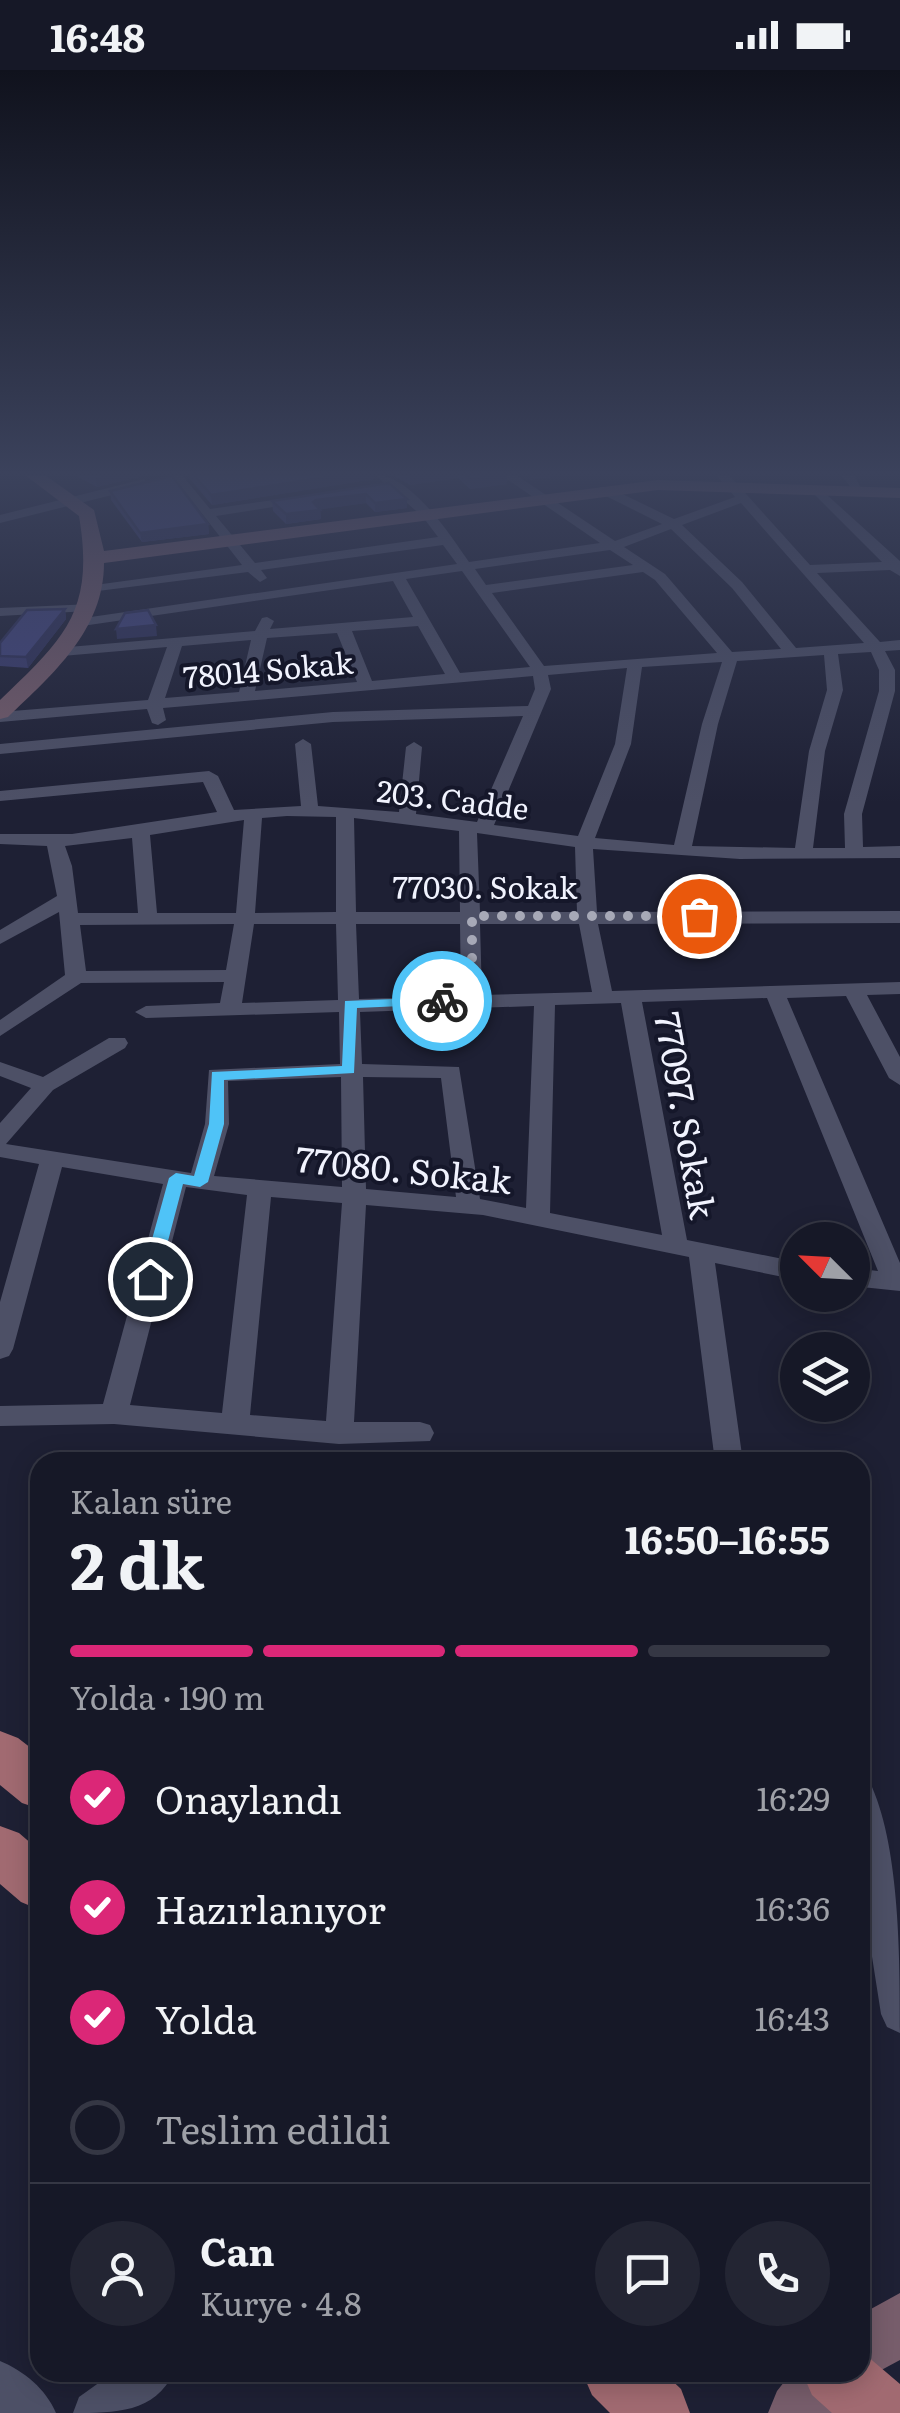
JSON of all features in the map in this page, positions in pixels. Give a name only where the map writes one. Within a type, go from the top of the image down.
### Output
[{"type":"main road","points":[[0,1754],[30,1778]]},
{"type":"main road","points":[[0,1851],[30,1876]]},
{"type":"main road","points":[[625,2382],[657,2413]]},
{"type":"main road","points":[[846,2382],[884,2413]]},
{"type":"street","points":[[0,715],[62,652],[88,606],[92,584]]},
{"type":"street","points":[[88,606],[181,584]]},
{"type":"street","points":[[246,698],[260,634],[275,605],[275,596],[265,584]]},
{"type":"street","points":[[0,612],[275,596],[350,584]]},
{"type":"street","points":[[402,584],[456,680]]},
{"type":"street","points":[[472,1000],[476,828],[543,688],[540,671],[480,584]]},
{"type":"street","points":[[484,590],[524,584]]},
{"type":"street","points":[[664,584],[730,659],[710,724],[682,851]]},
{"type":"street","points":[[735,584],[793,654]]},
{"type":"street","points":[[820,584],[876,647],[888,670],[887,691],[853,814],[854,853]]},
{"type":"street","points":[[62,652],[424,621]]},
{"type":"street","points":[[343,628],[367,688]]},
{"type":"street","points":[[163,735],[154,706],[175,644]]},
{"type":"street","name":"78014 Sokak","points":[[0,715],[900,645]]},
{"type":"street","points":[[803,854],[817,751],[836,694],[838,672],[830,650]]},
{"type":"street","points":[[584,842],[623,744],[635,663]]},
{"type":"street","points":[[0,749],[364,713],[462,709],[533,712]]},
{"type":"street","points":[[303,744],[310,812]]},
{"type":"street","points":[[406,819],[414,747]]},
{"type":"street","points":[[0,796],[209,776],[228,817]]},
{"type":"street","points":[[339,1433],[354,1196],[344,916],[345,812]]},
{"type":"street","name":"203. Cadde","points":[[0,839],[55,842],[228,817],[345,812],[584,842],[733,855],[900,852]]},
{"type":"street","points":[[230,1009],[246,917],[253,815]]},
{"type":"street","points":[[140,830],[148,918]]},
{"type":"street","points":[[0,858],[28,842]]},
{"type":"street","points":[[55,842],[69,908],[76,977]]},
{"type":"street","name":"77097. Sokak","points":[[584,842],[587,916],[603,996]]},
{"type":"street","points":[[0,938],[69,908]]},
{"type":"street","name":"77030. Sokak","points":[[69,908],[148,918],[900,916]]},
{"type":"street","points":[[0,1030],[76,977],[236,976]]},
{"type":"street","points":[[146,1012],[900,988]]},
{"type":"street","points":[[853,989],[900,1078]]},
{"type":"street","points":[[774,991],[898,1282],[870,1279]]},
{"type":"street","name":"77097. Sokak","points":[[630,995],[688,1249],[727,1452]]},
{"type":"street","points":[[538,1218],[544,998]]},
{"type":"street","points":[[0,1138],[46,1086],[117,1043]]},
{"type":"street","points":[[0,1069],[46,1086]]},
{"type":"street","points":[[114,1414],[188,1180],[217,1124],[217,1076],[349,1070],[450,1072],[469,1206]]},
{"type":"street","name":"77080. Sokak","points":[[0,1150],[188,1180],[469,1206],[780,1268]]},
{"type":"street","points":[[0,1349],[54,1157]]},
{"type":"street","points":[[235,1425],[260,1188]]},
{"type":"street","points":[[0,1416],[114,1414],[339,1433],[420,1433]]},
{"type":"street","points":[[870,1834],[900,2014]]},
{"type":"street","points":[[870,2345],[900,2324]]},
{"type":"street","points":[[95,2413],[138,2382]]},
{"type":"street","points":[[799,2413],[825,2382]]},
{"type":"street","points":[[0,2383],[34,2413]]},
{"type":"building","points":[[65,609],[26,657],[0,656],[0,643],[27,610]]},
{"type":"building","points":[[148,610],[156,625],[116,629],[125,613]]},
{"type":"way so far","points":[[442,1001],[472,1000],[472,916],[699,916]]},
{"type":"route","points":[[150,1279],[176,1178],[200,1182],[217,1124],[217,1076],[349,1070],[350,1004],[442,1001]]}]
